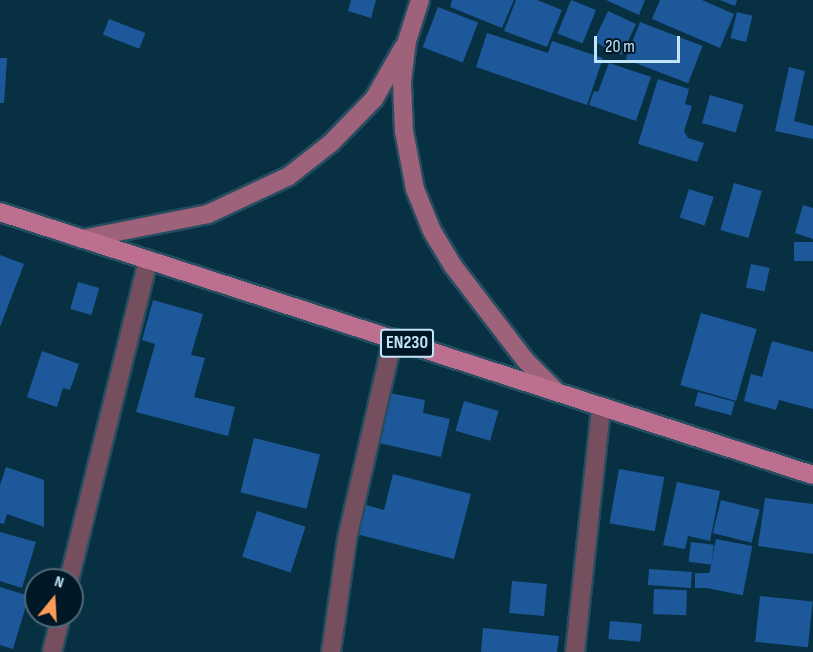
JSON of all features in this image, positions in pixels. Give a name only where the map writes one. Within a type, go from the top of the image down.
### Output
[{"type":"main road","name":"EN230","points":[[0,212],[813,475]]},
{"type":"street","points":[[420,0],[407,41],[402,82],[404,131],[415,189],[432,231],[492,320],[555,390]]},
{"type":"street","points":[[82,239],[208,214],[289,177],[331,143],[374,99],[407,41]]},
{"type":"street","points":[[72,568],[148,260]]},
{"type":"street","points":[[331,652],[347,539],[393,338]]},
{"type":"street","points":[[575,652],[601,407]]},
{"type":"street","points":[[52,652],[58,628]]},
{"type":"building","points":[[351,0],[376,0],[371,18],[348,11]]},
{"type":"building","points":[[452,0],[514,0],[502,28],[450,7]]},
{"type":"building","points":[[516,0],[537,0],[562,10],[547,47],[504,31]]},
{"type":"building","points":[[571,0],[596,10],[583,43],[558,33]]},
{"type":"building","points":[[606,0],[645,0],[639,15]]},
{"type":"building","points":[[660,0],[702,0],[734,14],[720,48],[652,19]]},
{"type":"building","points":[[720,0],[737,0],[735,6]]},
{"type":"building","points":[[438,7],[478,22],[463,63],[423,47]]},
{"type":"building","points":[[608,11],[636,24],[622,55],[594,42]]},
{"type":"building","points":[[737,12],[753,16],[746,42],[730,38]]},
{"type":"building","points":[[109,19],[145,33],[139,49],[103,35]]},
{"type":"building","points":[[640,22],[703,46],[688,83],[626,59]]},
{"type":"building","points":[[487,33],[548,53],[552,41],[603,58],[587,105],[476,67]]},
{"type":"building","points":[[0,58],[7,58],[4,103],[0,103]]},
{"type":"building","points":[[609,63],[651,77],[636,121],[589,105],[594,91],[598,92]]},
{"type":"building","points":[[789,67],[805,71],[794,121],[813,126],[813,139],[775,131]]},
{"type":"building","points":[[658,79],[689,89],[685,104],[692,106],[684,131],[688,138],[704,143],[697,162],[638,144]]},
{"type":"building","points":[[710,95],[744,105],[736,133],[702,123]]},
{"type":"building","points":[[734,183],[762,191],[748,238],[720,230]]},
{"type":"building","points":[[689,189],[714,197],[704,226],[680,218]]},
{"type":"building","points":[[803,205],[813,208],[813,239],[795,233]]},
{"type":"building","points":[[794,242],[813,242],[813,261],[794,261]]},
{"type":"building","points":[[0,255],[24,264],[0,327]]},
{"type":"building","points":[[751,264],[770,268],[765,291],[746,287]]},
{"type":"building","points":[[78,282],[99,288],[91,315],[70,309]]},
{"type":"building","points":[[153,300],[203,314],[191,355],[205,358],[194,397],[235,407],[228,436],[136,412],[155,344],[142,340]]},
{"type":"building","points":[[701,313],[757,329],[736,401],[680,385]]},
{"type":"building","points":[[772,341],[813,352],[813,409],[779,400],[776,410],[744,401],[751,374],[762,377]]},
{"type":"building","points":[[42,351],[79,364],[70,390],[63,388],[57,407],[27,397]]},
{"type":"building","points":[[698,392],[735,402],[731,415],[694,406]]},
{"type":"building","points":[[390,393],[425,400],[423,413],[450,419],[441,457],[379,443]]},
{"type":"building","points":[[464,401],[499,411],[490,441],[455,431]]},
{"type":"building","points":[[254,438],[320,454],[306,509],[240,492]]},
{"type":"building","points":[[6,467],[44,480],[44,527],[7,514],[4,524],[0,523],[0,485]]},
{"type":"building","points":[[619,469],[664,477],[655,531],[609,523]]},
{"type":"building","points":[[393,474],[471,494],[454,559],[356,534],[363,504],[384,510]]},
{"type":"building","points":[[677,482],[720,491],[710,541],[688,536],[685,549],[663,545]]},
{"type":"building","points":[[765,498],[813,504],[813,554],[758,546]]},
{"type":"building","points":[[721,500],[760,510],[752,543],[713,533]]},
{"type":"building","points":[[257,511],[306,527],[291,572],[242,557]]},
{"type":"building","points":[[0,532],[36,542],[28,568],[24,568],[22,588],[0,581]]},
{"type":"building","points":[[716,539],[752,546],[743,595],[706,588]]},
{"type":"building","points":[[691,542],[714,545],[711,565],[689,562]]},
{"type":"building","points":[[649,569],[692,572],[691,588],[648,585]]},
{"type":"building","points":[[695,573],[711,573],[711,588],[695,588]]},
{"type":"building","points":[[512,581],[547,584],[544,616],[509,613]]},
{"type":"building","points":[[0,587],[24,594],[24,613],[13,649],[0,645]]},
{"type":"building","points":[[654,589],[687,590],[686,615],[653,614]]},
{"type":"building","points":[[760,596],[813,602],[808,647],[755,642]]},
{"type":"building","points":[[610,621],[642,624],[640,642],[608,639]]},
{"type":"building","points":[[483,628],[559,636],[557,652],[481,652]]}]
